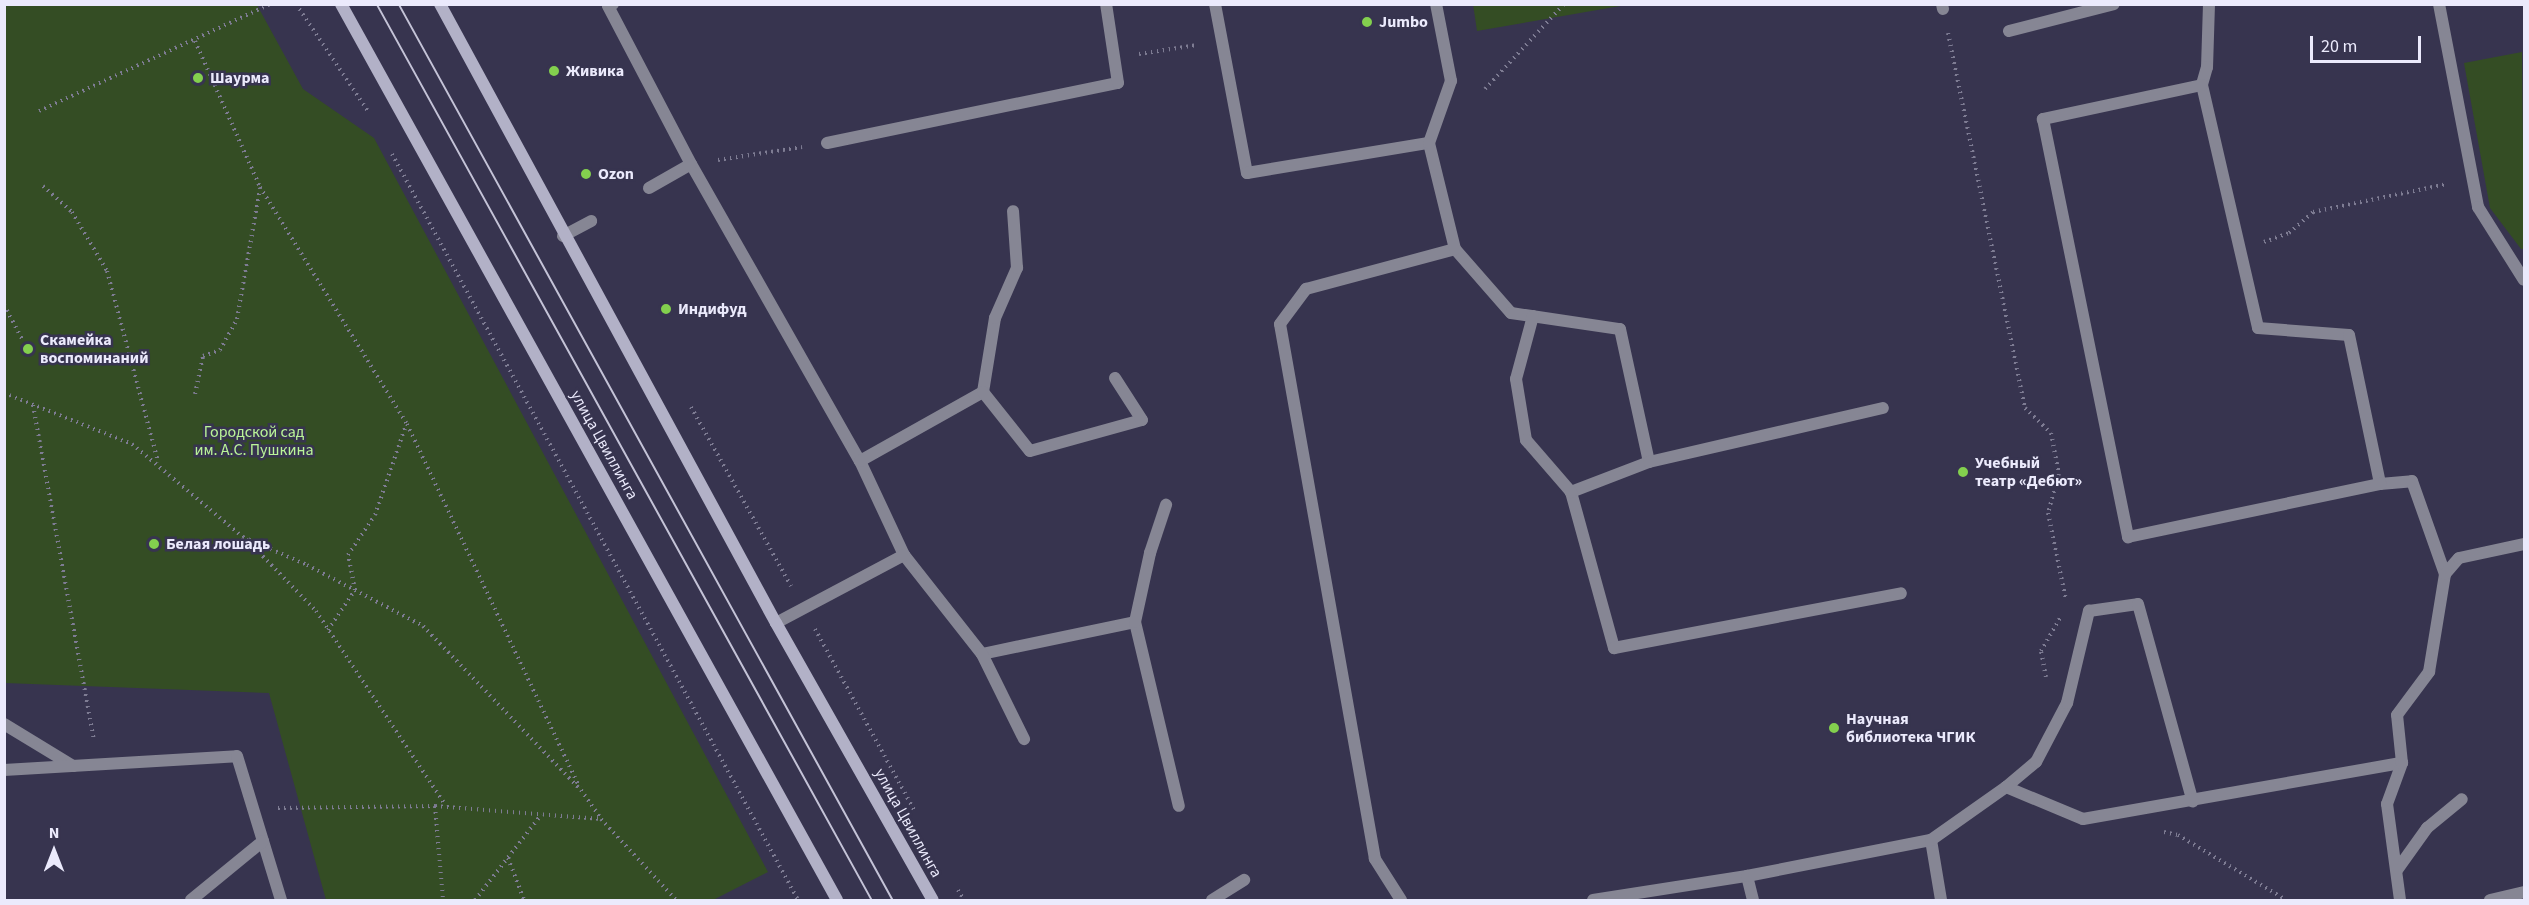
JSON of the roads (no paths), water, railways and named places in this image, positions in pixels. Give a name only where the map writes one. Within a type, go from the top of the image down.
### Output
[{"type":"main road","name":"улица Цвиллинга","points":[[341,4],[837,900]]},
{"type":"main road","name":"улица Цвиллинга","points":[[440,4],[563,236],[776,623],[933,900]]},
{"type":"lane","points":[[613,4],[608,6],[691,164],[860,461],[904,555],[982,654],[1024,739]]},
{"type":"lane","points":[[827,143],[1118,83],[1106,4]]},
{"type":"lane","points":[[1215,4],[1247,173],[1429,144]]},
{"type":"lane","points":[[1436,4],[1451,81],[1429,144],[1455,249],[1511,313],[1620,329],[1649,462]]},
{"type":"lane","points":[[2009,31],[2114,4]]},
{"type":"lane","points":[[2209,4],[2202,85],[2258,328],[2349,336],[2380,484]]},
{"type":"lane","points":[[2439,4],[2478,207],[2524,280]]},
{"type":"lane","points":[[2202,85],[2043,119],[2128,537],[2380,484],[2412,481],[2445,574],[2429,672],[2397,715],[2402,763],[2387,804],[2400,900]]},
{"type":"lane","points":[[649,188],[691,164]]},
{"type":"lane","points":[[1013,211],[1017,268],[995,318],[983,392],[1030,451],[1142,420],[1115,378]]},
{"type":"lane","points":[[563,236],[591,221]]},
{"type":"lane","points":[[1401,900],[1375,859],[1280,324],[1305,289],[1455,249]]},
{"type":"lane","points":[[1533,316],[1516,379],[1527,440],[1571,492],[1614,648],[1901,593]]},
{"type":"lane","points":[[860,461],[983,392]]},
{"type":"lane","points":[[1571,492],[1649,462],[1883,408]]},
{"type":"lane","points":[[1166,505],[1150,553],[1135,622],[1179,806]]},
{"type":"lane","points":[[2445,574],[2459,558],[2524,544]]},
{"type":"lane","points":[[776,623],[904,555]]},
{"type":"lane","points":[[1593,900],[1748,876],[1931,840],[2006,787],[2036,762],[2067,703],[2089,611],[2138,604],[2193,802]]},
{"type":"lane","points":[[982,654],[1135,622]]},
{"type":"lane","points":[[4,724],[74,766]]},
{"type":"lane","points":[[4,770],[237,756],[281,900]]},
{"type":"lane","points":[[2006,787],[2083,819],[2193,802],[2402,763]]},
{"type":"lane","points":[[2397,870],[2427,828],[2462,799]]},
{"type":"lane","points":[[1931,840],[1941,900]]},
{"type":"lane","points":[[191,900],[263,841]]},
{"type":"lane","points":[[1748,876],[1753,900]]},
{"type":"lane","points":[[1212,900],[1244,880]]},
{"type":"lane","points":[[2490,900],[2524,892]]},
{"type":"tram line","points":[[377,4],[872,900]]},
{"type":"tram line","points":[[399,4],[893,900]]},
{"type":"place","name":"Jumbo","points":[[1367,22]]},
{"type":"place","name":"Живика","points":[[554,71]]},
{"type":"place","name":"Шаурма","points":[[198,78]]},
{"type":"place","name":"Ozon","points":[[586,174]]},
{"type":"place","name":"Индифуд","points":[[666,309]]},
{"type":"place","name":"Скамейка воспоминаний","points":[[28,349]]},
{"type":"place","name":"Учебный театр «Дебют»","points":[[1963,472]]},
{"type":"place","name":"Белая лошадь","points":[[154,544]]},
{"type":"place","name":"Научная библиотека ЧГИК","points":[[1834,728]]},
{"type":"park label","name":"Городской сад им. А.С. Пушкина","points":[[254,441]]}]
